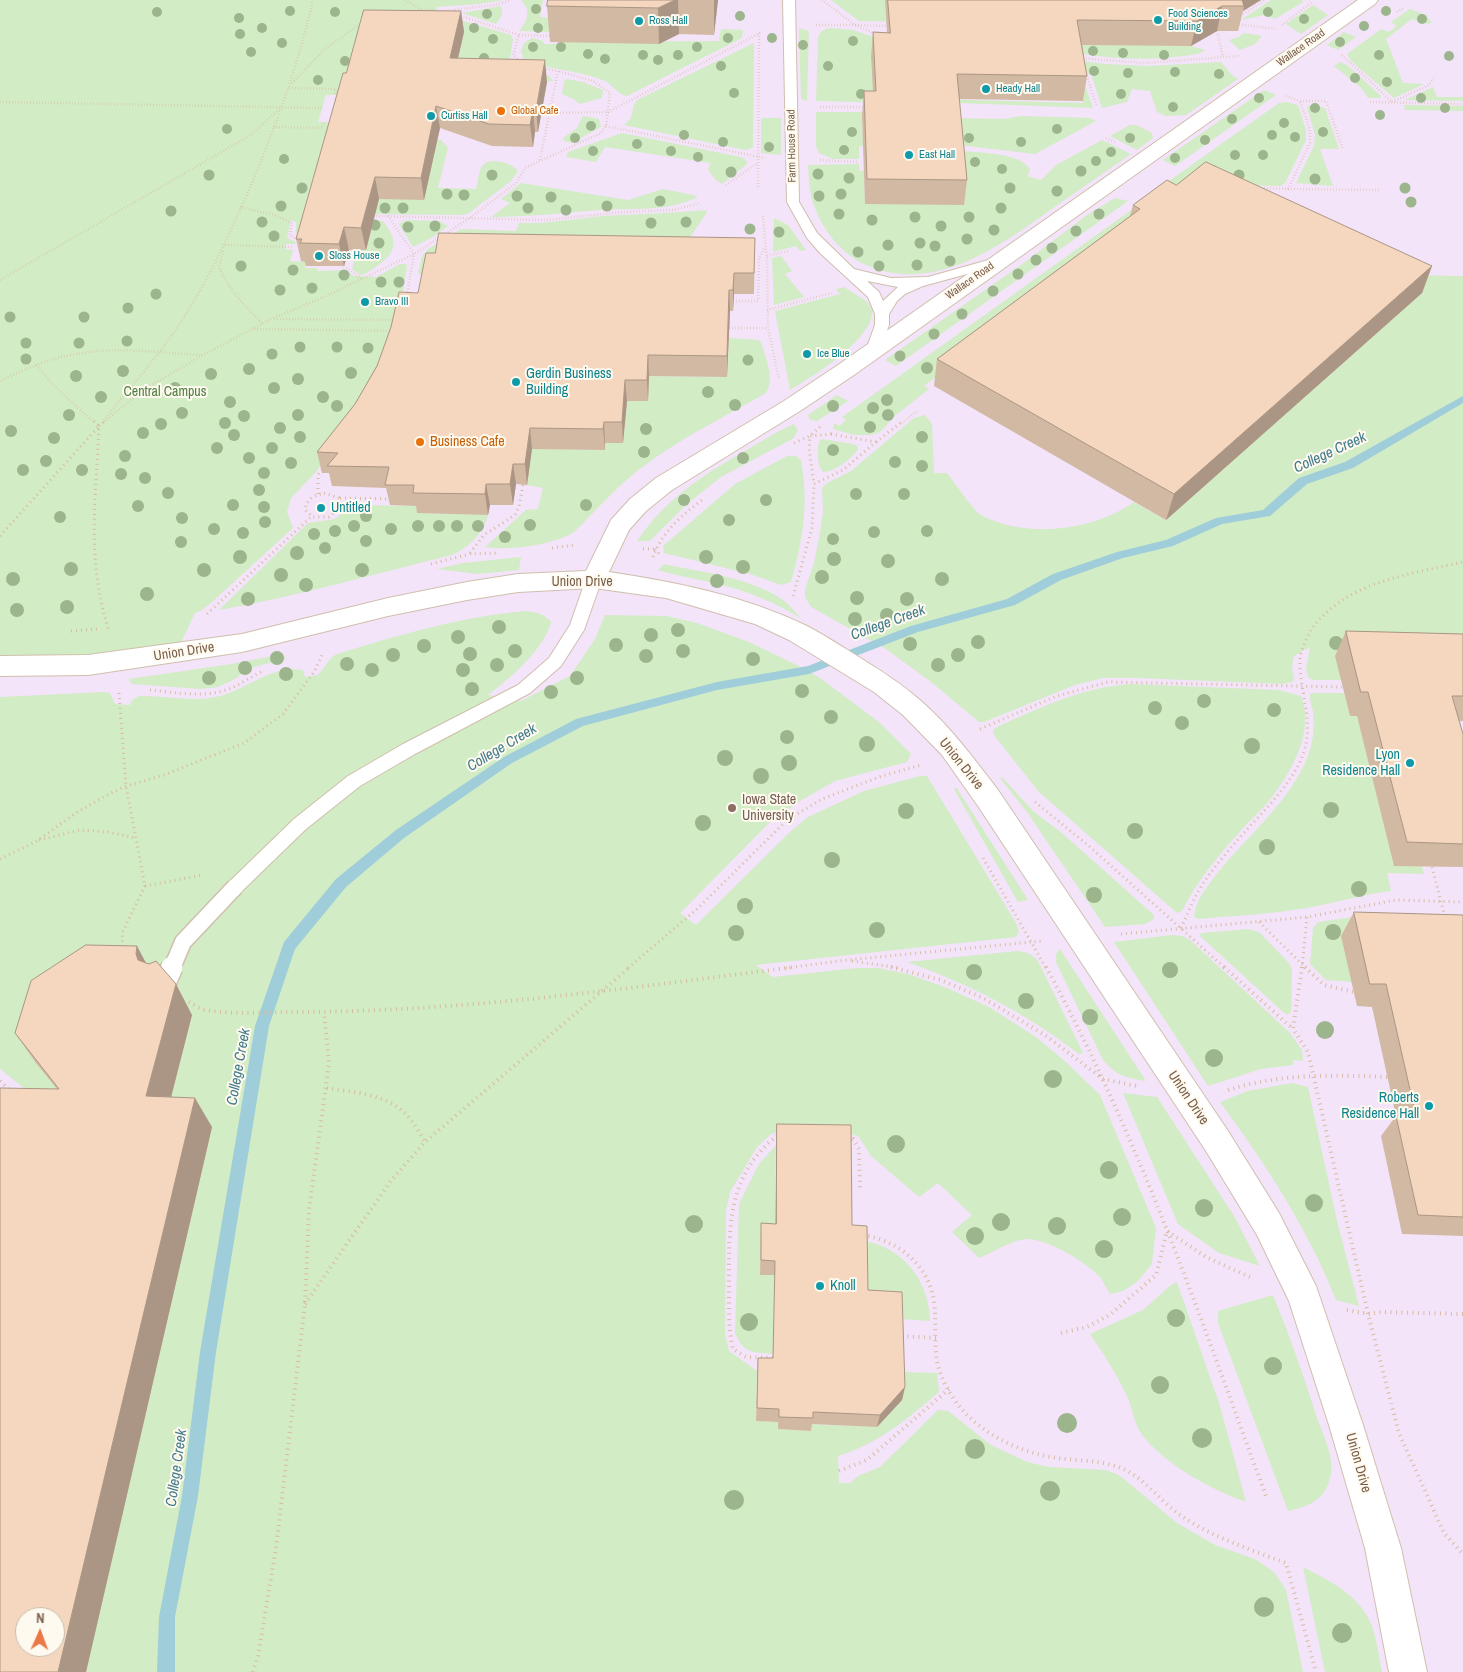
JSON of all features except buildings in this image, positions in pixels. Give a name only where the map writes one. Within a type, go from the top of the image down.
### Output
[{"type":"street","name":"Wallace Road","points":[[594,579],[619,526],[638,505],[664,484],[792,406],[1369,0]]},
{"type":"street","name":"Union Drive","points":[[0,666],[88,665],[176,653],[242,643],[466,591],[518,583],[594,579],[666,590],[748,613],[798,633],[882,685],[912,708],[951,748],[988,798],[1195,1108],[1268,1224],[1304,1297],[1346,1425],[1383,1548],[1408,1672]]},
{"type":"lane","name":"Farm House Road","points":[[789,0],[794,202],[812,235],[825,250],[874,295],[882,314]]},
{"type":"lane","name":"Farm House Road","points":[[848,272],[880,280],[904,283],[925,282],[999,261]]},
{"type":"lane","points":[[873,350],[882,325],[882,314],[890,300],[904,288],[925,282]]},
{"type":"lane","points":[[165,983],[183,942],[235,887],[300,824],[354,781],[409,749],[524,689],[555,662],[578,626],[594,579]]},
{"type":"path","points":[[262,324],[234,295],[219,268],[225,245],[260,164],[289,87],[305,36],[313,0]]},
{"type":"path","points":[[405,0],[422,10]]},
{"type":"path","points":[[415,11],[446,11],[511,0]]},
{"type":"path","points":[[822,0],[855,25],[878,34]]},
{"type":"path","points":[[1265,0],[1237,17],[1236,24],[1278,29]]},
{"type":"path","points":[[1307,0],[1308,4]]},
{"type":"path","points":[[421,18],[422,10]]},
{"type":"path","points":[[446,11],[519,35],[551,36]]},
{"type":"path","points":[[289,87],[304,67],[350,30],[366,20]]},
{"type":"path","points":[[814,25],[892,26]]},
{"type":"path","points":[[1076,57],[1144,63],[1223,57],[1216,31]]},
{"type":"path","points":[[542,113],[608,112],[759,34],[758,187]]},
{"type":"path","points":[[519,35],[513,55],[521,62],[527,64]]},
{"type":"path","points":[[1341,54],[1392,102]]},
{"type":"path","points":[[108,628],[95,572],[94,524],[99,426],[143,390],[203,355],[271,319],[414,254],[470,218],[516,183],[525,168],[601,133],[606,126],[610,93],[604,86],[586,77],[540,68]]},
{"type":"path","points":[[540,160],[558,71]]},
{"type":"path","points":[[1079,76],[1087,76],[1097,108]]},
{"type":"path","points":[[1392,102],[1429,85],[1435,76]]},
{"type":"path","points":[[289,87],[336,89],[335,95]]},
{"type":"path","points":[[1284,95],[1300,101],[1326,101],[1343,150]]},
{"type":"path","points":[[1288,189],[1310,143],[1310,130],[1300,101]]},
{"type":"path","points":[[0,102],[322,108]]},
{"type":"path","points":[[1370,102],[1463,104]]},
{"type":"path","points":[[812,106],[875,108]]},
{"type":"path","points":[[0,280],[251,135],[280,108]]},
{"type":"path","points":[[273,128],[322,128],[324,123]]},
{"type":"path","points":[[606,126],[757,156]]},
{"type":"path","points":[[820,160],[859,162]]},
{"type":"path","points":[[726,186],[757,163]]},
{"type":"path","points":[[1260,188],[1380,190]]},
{"type":"path","points":[[367,216],[545,220],[624,212],[673,210],[701,203]]},
{"type":"path","points":[[240,207],[275,215],[292,222],[290,235],[297,240]]},
{"type":"path","points":[[388,216],[414,254],[405,303]]},
{"type":"path","points":[[763,216],[767,256],[768,328],[780,381]]},
{"type":"path","points":[[225,245],[294,247]]},
{"type":"path","points":[[0,536],[99,426],[177,328],[225,245]]},
{"type":"path","points":[[733,301],[758,301],[759,258],[766,246]]},
{"type":"path","points":[[767,256],[795,249]]},
{"type":"path","points":[[344,266],[362,279]]},
{"type":"path","points":[[768,310],[834,292]]},
{"type":"path","points":[[271,319],[401,320]]},
{"type":"path","points":[[729,328],[768,328]]},
{"type":"path","points":[[253,329],[399,330]]},
{"type":"path","points":[[391,335],[394,331]]},
{"type":"path","points":[[0,381],[36,365],[86,352],[123,351],[203,355]]},
{"type":"path","points":[[36,365],[54,386],[99,426]]},
{"type":"path","points":[[814,484],[843,470],[917,410]]},
{"type":"path","points":[[793,444],[810,436],[827,421]]},
{"type":"path","points":[[810,436],[831,434],[876,442]]},
{"type":"path","points":[[793,597],[811,536],[815,508],[809,449],[810,436]]},
{"type":"path","points":[[318,494],[318,475],[327,462]]},
{"type":"path","points":[[470,554],[484,535],[515,515],[519,507],[523,484]]},
{"type":"path","points":[[339,498],[341,506],[334,514],[322,519],[310,517],[304,507],[309,499],[318,494],[329,494],[339,498],[391,499]]},
{"type":"path","points":[[640,548],[655,549],[668,530],[708,496]]},
{"type":"path","points":[[207,614],[310,517]]},
{"type":"path","points":[[1181,928],[1200,890],[1240,838],[1276,799],[1301,761],[1310,725],[1300,664],[1303,645],[1313,625],[1341,601],[1371,586],[1463,562]]},
{"type":"path","points":[[0,859],[37,841],[76,813],[126,786],[164,775],[244,743],[283,714],[314,672],[322,654]]},
{"type":"path","points":[[976,731],[1057,696],[1108,682],[1342,686]]},
{"type":"path","points":[[119,688],[126,786],[145,886],[122,933]]},
{"type":"path","points":[[305,1304],[390,1182],[426,1142],[696,910],[787,820],[822,799],[879,777],[926,763]]},
{"type":"path","points":[[1030,796],[1294,1029],[1308,1052],[1368,1314],[1400,1433],[1444,1533],[1463,1554]]},
{"type":"path","points":[[37,841],[80,830],[108,832],[136,838]]},
{"type":"path","points":[[1432,867],[1446,920]]},
{"type":"path","points":[[145,886],[204,875]]},
{"type":"path","points":[[1118,934],[1307,917],[1396,900],[1463,902]]},
{"type":"path","points":[[1294,1029],[1301,983],[1301,964],[1307,917]]},
{"type":"path","points":[[1258,921],[1324,985],[1354,992]]},
{"type":"path","points":[[238,1012],[324,1012],[445,1006],[601,992],[847,960],[1033,942],[1103,1079],[1167,1231],[1189,1285],[1266,1496]]},
{"type":"path","points":[[847,960],[900,968],[941,980],[983,998],[1045,1035],[1103,1079],[1144,1088]]},
{"type":"path","points":[[253,1672],[258,1656],[276,1548],[305,1304],[309,1210],[329,1062],[324,1012]]},
{"type":"path","points":[[1228,1091],[1263,1079],[1294,1074],[1388,1077]]},
{"type":"path","points":[[0,1081],[13,1093]]},
{"type":"path","points":[[326,1088],[384,1100],[403,1112],[426,1142]]},
{"type":"path","points":[[773,1358],[752,1358],[733,1349],[730,1342],[732,1209],[739,1187],[754,1160],[767,1143],[778,1136],[786,1134]]},
{"type":"path","points":[[844,1137],[853,1138],[859,1149],[860,1189]]},
{"type":"path","points":[[1167,1231],[1206,1257],[1258,1281]]},
{"type":"path","points":[[1061,1333],[1087,1327],[1111,1314],[1156,1275],[1167,1231]]},
{"type":"path","points":[[859,1235],[876,1236],[892,1242],[906,1252],[924,1274],[934,1300],[938,1366],[949,1390],[962,1408],[985,1431],[1014,1447],[1056,1458],[1093,1460],[1123,1468],[1177,1513],[1228,1541],[1286,1563],[1316,1672]]},
{"type":"path","points":[[1340,1309],[1368,1314],[1381,1312],[1463,1314]]},
{"type":"path","points":[[900,1336],[936,1338]]},
{"type":"path","points":[[838,1471],[867,1460],[949,1390]]},
{"type":"shaded area","name":"Iowa State University","points":[[0,0],[1463,0],[1463,1672],[0,1672]]},
{"type":"green space","name":"Central Campus","points":[[0,0],[503,0],[437,7],[436,13],[511,35],[513,39],[509,65],[549,76],[553,81],[475,89],[453,51],[460,51],[463,32],[354,95],[326,95],[318,122],[346,123],[366,220],[383,221],[393,240],[392,250],[384,261],[369,272],[360,275],[352,269],[356,255],[361,250],[301,240],[296,232],[296,222],[291,220],[287,238],[296,242],[295,244],[286,244],[285,249],[293,250],[290,261],[307,262],[305,268],[317,268],[317,271],[345,270],[354,276],[376,277],[400,264],[406,264],[398,317],[371,383],[316,472],[291,498],[287,512],[293,528],[212,602],[195,613],[176,653],[0,666]]},
{"type":"green space","points":[[521,0],[543,0],[540,17],[554,18],[560,32],[519,31],[525,23],[527,16],[526,8]]},
{"type":"green space","points":[[831,0],[885,0],[886,20],[905,22],[859,21]]},
{"type":"green space","points":[[1271,0],[1302,0],[1303,2],[1275,19],[1265,15],[1241,20]]},
{"type":"green space","points":[[1313,5],[1328,15],[1301,34],[1286,24]]},
{"type":"green space","points":[[501,6],[502,15],[496,24],[462,13]]},
{"type":"green space","points":[[1410,9],[1426,15],[1432,23],[1427,24],[1412,19],[1386,39],[1403,83],[1424,84],[1394,98],[1351,61],[1347,54],[1381,29],[1389,32],[1397,26],[1391,22]]},
{"type":"green space","points":[[1080,16],[1205,50],[1198,54],[1152,59],[1107,57],[1077,53]]},
{"type":"green space","points":[[799,28],[809,31],[807,101],[801,99]]},
{"type":"green space","points":[[831,28],[853,30],[889,42],[871,58],[872,79],[892,103],[816,101],[818,38],[823,31]]},
{"type":"green space","points":[[721,29],[743,30],[742,38],[627,96],[621,94],[605,81],[595,77],[524,60],[521,51],[524,43],[532,38],[543,41],[544,44],[558,44],[559,42],[719,41]]},
{"type":"green space","points":[[1344,32],[1356,37],[1338,50],[1327,45]]},
{"type":"green space","points":[[1244,33],[1262,36],[1255,44],[1240,50],[1229,40],[1239,37]]},
{"type":"green space","points":[[754,43],[753,147],[747,150],[740,149],[624,125],[631,118],[634,104],[639,99]]},
{"type":"green space","points":[[1080,61],[1148,66],[1221,62],[1238,79],[1186,115],[1166,116],[1157,112],[1150,91],[1132,89],[1127,102],[1102,108],[1091,74],[1082,73]]},
{"type":"green space","points":[[1340,62],[1347,65],[1381,96],[1380,98],[1368,98],[1361,88],[1334,66]]},
{"type":"green space","points":[[567,79],[583,82],[603,90],[602,98],[579,104],[562,94],[564,81]]},
{"type":"green space","points":[[1079,80],[1083,80],[1093,108],[933,102],[933,99],[1083,103]]},
{"type":"green space","points":[[1433,87],[1437,97],[1463,97],[1463,101],[1405,100]]},
{"type":"green space","points":[[1264,90],[1276,95],[1175,166],[1163,160]]},
{"type":"green space","points":[[1286,102],[1298,105],[1306,130],[1306,140],[1285,183],[1280,186],[1235,185],[1192,194],[1169,181],[1279,103]]},
{"type":"green space","points":[[1313,104],[1325,108],[1339,149],[1320,149],[1333,186],[1296,183],[1314,146],[1315,135],[1307,107]]},
{"type":"green space","points":[[1404,105],[1463,106],[1463,111],[1405,110]]},
{"type":"green space","points":[[816,112],[862,112],[863,146],[859,146],[859,159],[833,159],[819,153],[816,146]]},
{"type":"green space","points":[[583,116],[599,119],[601,127],[572,143],[564,141],[563,138],[577,128]]},
{"type":"green space","points":[[1021,116],[1090,118],[1096,121],[1035,154],[958,145],[956,118],[1004,119]]},
{"type":"green space","points":[[761,118],[781,118],[781,154],[761,153]]},
{"type":"green space","points":[[1130,125],[1136,125],[1152,133],[1153,138],[1137,150],[1110,136]]},
{"type":"green space","points":[[622,133],[741,157],[746,160],[747,164],[722,184],[708,170],[711,163],[605,147],[596,162],[566,157],[568,152]]},
{"type":"green space","points":[[432,138],[441,140],[448,148],[438,188],[476,189],[481,168],[489,162],[505,163],[518,171],[511,181],[469,213],[463,215],[373,214],[374,199]]},
{"type":"green space","points":[[1102,140],[1131,154],[1011,237],[965,262],[941,270],[916,274],[891,273],[857,260],[832,238],[815,209],[811,195],[808,165],[859,164],[859,171],[864,171],[865,204],[959,151],[999,154],[1019,160],[1026,164],[1030,170],[1027,176],[1041,180],[1056,165]]},
{"type":"green space","points":[[521,183],[628,200],[663,189],[698,197],[686,202],[662,207],[491,217],[510,203],[501,199]]},
{"type":"green space","points":[[1115,198],[1128,201],[896,366],[885,360],[1025,262],[1087,215]]},
{"type":"green space","points":[[1137,206],[1153,213],[924,386],[929,389],[896,415],[880,432],[871,435],[854,435],[833,429],[834,423],[839,426],[846,420],[842,417]]},
{"type":"green space","points":[[707,210],[680,251],[418,274],[422,256],[428,249],[461,229],[516,231],[519,223]]},
{"type":"green space","points":[[774,218],[788,225],[806,250],[800,251],[796,246],[773,252]]},
{"type":"green space","points":[[407,220],[439,221],[448,226],[433,237],[413,247],[399,224]]},
{"type":"green space","points":[[781,256],[792,271],[785,274],[804,297],[774,305],[772,258]]},
{"type":"green space","points":[[1400,275],[1463,276],[1463,659],[1336,656],[1341,680],[1313,680],[1308,677],[1306,669],[1310,647],[1294,656],[1292,667],[1294,679],[1292,682],[1283,684],[1103,678],[1075,685],[984,722],[979,722],[931,682],[886,649],[811,607],[805,597],[805,589],[814,563],[819,538],[823,512],[822,488],[827,483],[851,471],[914,418],[925,415],[932,424],[934,473],[947,473],[981,515],[999,523],[1038,529],[1079,525],[1099,520],[1118,512],[1134,502],[1166,520]]},
{"type":"green space","points":[[844,287],[866,301],[872,309],[871,320],[854,344],[841,356],[790,390],[775,311],[840,294],[836,289]]},
{"type":"green space","points":[[729,338],[759,340],[766,356],[770,375],[769,387],[766,393],[656,457],[623,483],[574,532],[565,537],[531,546],[485,547],[526,510],[538,509],[543,488],[527,485],[533,440],[550,449],[605,450],[605,443],[623,443],[627,401],[648,401],[649,376],[727,377]]},
{"type":"green space","points":[[837,395],[848,401],[817,421],[810,420],[808,415]]},
{"type":"green space","points":[[794,424],[798,430],[794,438],[721,477],[687,504],[650,541],[637,541],[661,512],[688,488],[734,457]]},
{"type":"green space","points":[[822,439],[853,444],[858,449],[852,457],[842,464],[832,470],[823,472],[818,454],[819,442]]},
{"type":"green space","points":[[787,456],[796,456],[801,460],[805,507],[802,537],[791,582],[781,585],[750,574],[664,553],[663,546],[735,484]]},
{"type":"green space","points":[[348,505],[419,506],[418,513],[488,515],[479,534],[464,548],[452,555],[307,591],[219,610],[308,523],[335,519],[346,510]]},
{"type":"green space","points":[[521,557],[519,570],[478,574],[437,569],[463,563]]},
{"type":"green space","points":[[664,564],[726,577],[757,586],[783,600],[802,619],[771,602],[738,590],[658,570]]},
{"type":"green space","points":[[525,611],[545,617],[551,622],[548,630],[544,639],[524,664],[488,695],[521,701],[570,676],[595,639],[605,615],[667,616],[697,623],[749,642],[803,668],[820,678],[879,722],[911,754],[907,762],[835,781],[800,801],[769,823],[680,913],[696,925],[790,832],[808,817],[864,791],[920,776],[927,776],[1016,923],[1019,931],[1016,937],[756,965],[773,977],[857,968],[878,968],[908,974],[947,988],[989,1007],[1036,1037],[1067,1063],[1100,1095],[1156,1228],[1152,1264],[1137,1282],[1123,1291],[1110,1294],[1100,1277],[1091,1269],[1064,1251],[1035,1240],[1020,1240],[979,1258],[952,1232],[972,1215],[938,1183],[919,1197],[871,1156],[859,1137],[842,1130],[801,1126],[771,1134],[757,1147],[730,1192],[726,1211],[725,1334],[729,1351],[757,1371],[756,1421],[778,1422],[778,1429],[811,1431],[811,1424],[877,1427],[901,1372],[937,1373],[939,1392],[904,1421],[880,1437],[853,1451],[838,1456],[839,1483],[850,1483],[858,1476],[880,1467],[938,1410],[948,1411],[991,1445],[1027,1462],[1049,1467],[1106,1470],[1119,1475],[1177,1523],[1215,1545],[1255,1559],[1274,1572],[1286,1590],[1303,1672],[86,1672],[164,1125],[192,1015],[59,1093],[54,1112],[0,1069],[0,697],[103,692],[110,693],[115,704],[130,705],[132,700],[139,696],[190,699],[210,698],[231,692],[281,671],[291,669],[303,670],[305,677],[318,675],[332,657],[337,654],[407,634],[453,622]]},
{"type":"green space","points":[[283,654],[286,658],[248,669],[235,679],[218,687],[200,689],[132,684],[129,679],[231,664]]},
{"type":"green space","points":[[1131,684],[1279,690],[1301,696],[1305,709],[1303,736],[1299,750],[1287,775],[1269,801],[1243,828],[1210,868],[1182,911],[1177,913],[1039,792],[993,734],[994,729],[999,726],[1063,699],[1096,689]]},
{"type":"green space","points":[[1344,693],[1350,716],[1357,716],[1394,865],[1422,866],[1424,874],[1387,873],[1391,891],[1317,906],[1269,913],[1197,919],[1194,916],[1195,910],[1207,886],[1287,794],[1304,765],[1309,753],[1313,733],[1314,720],[1310,694]]},
{"type":"green space","points":[[1002,777],[1033,811],[1063,834],[1154,915],[1154,919],[1145,924],[1105,927],[1027,812],[1000,778]]},
{"type":"green space","points":[[956,787],[1028,900],[1018,902],[954,789]]},
{"type":"green space","points":[[1354,917],[1352,982],[1326,980],[1310,964],[1313,928],[1318,922]]},
{"type":"green space","points":[[1248,929],[1259,932],[1290,964],[1292,971],[1291,1011],[1288,1015],[1200,936],[1201,933]]},
{"type":"green space","points":[[1172,935],[1182,936],[1190,940],[1290,1033],[1302,1050],[1303,1061],[1293,1060],[1293,1065],[1261,1069],[1208,1086],[1114,942]]},
{"type":"green space","points":[[1060,949],[1146,1081],[1133,1079],[1117,1073],[1103,1060],[1056,962],[1056,954]]},
{"type":"green space","points":[[1017,951],[1029,954],[1038,961],[1083,1053],[1079,1054],[1038,1025],[975,990],[907,962]]},
{"type":"green space","points":[[1292,1083],[1308,1087],[1337,1221],[1359,1306],[1336,1300],[1299,1222],[1269,1173],[1220,1102],[1248,1091]]},
{"type":"green space","points":[[1123,1093],[1157,1097],[1234,1216],[1260,1266],[1219,1253],[1178,1224]]},
{"type":"green space","points":[[776,1145],[775,1239],[761,1238],[760,1274],[775,1275],[773,1354],[750,1351],[742,1345],[735,1333],[739,1204],[759,1164]]},
{"type":"green space","points":[[864,1241],[891,1251],[912,1269],[925,1293],[929,1306],[930,1321],[899,1319],[865,1297]]},
{"type":"green space","points":[[1177,1282],[1220,1406],[1246,1502],[1219,1491],[1190,1475],[1153,1447],[1140,1432],[1122,1386],[1090,1334],[1143,1310]]},
{"type":"green space","points":[[1273,1295],[1302,1372],[1327,1446],[1332,1467],[1329,1483],[1316,1500],[1304,1507],[1288,1511],[1218,1323],[1218,1311]]},
{"type":"green space","points":[[1303,1567],[1343,1590],[1352,1597],[1367,1615],[1377,1643],[1382,1672],[1325,1672]]},
{"type":"waterway","name":"College Creek","points":[[166,1672],[167,1617],[190,1496],[208,1352],[262,1026],[289,946],[341,883],[400,834],[508,760],[580,722],[717,686],[809,670],[915,629],[1011,602],[1057,577],[1121,555],[1169,543],[1220,521],[1266,513],[1303,481],[1349,465],[1463,399]]},
{"type":"place","name":"Food Sciences Building","points":[[1158,20]]},
{"type":"place","name":"Ross Hall","points":[[639,21]]},
{"type":"place","name":"Heady Hall","points":[[986,89]]},
{"type":"place","name":"Global Cafe","points":[[501,111]]},
{"type":"place","name":"Curtiss Hall","points":[[431,116]]},
{"type":"place","name":"East Hall","points":[[909,155]]},
{"type":"place","name":"Sloss House","points":[[319,256]]},
{"type":"place","name":"Bravo III","points":[[365,302]]},
{"type":"place","name":"Ice Blue","points":[[807,354]]},
{"type":"place","name":"Gerdin Business Building","points":[[516,382]]},
{"type":"place","name":"Business Cafe","points":[[420,442]]},
{"type":"place","name":"Untitled","points":[[321,508]]},
{"type":"place","name":"Lyon Residence Hall","points":[[1410,763]]},
{"type":"place","name":"Iowa State University","points":[[732,808]]},
{"type":"place","name":"Roberts Residence Hall","points":[[1429,1106]]},
{"type":"place","name":"Knoll","points":[[820,1286]]}]
